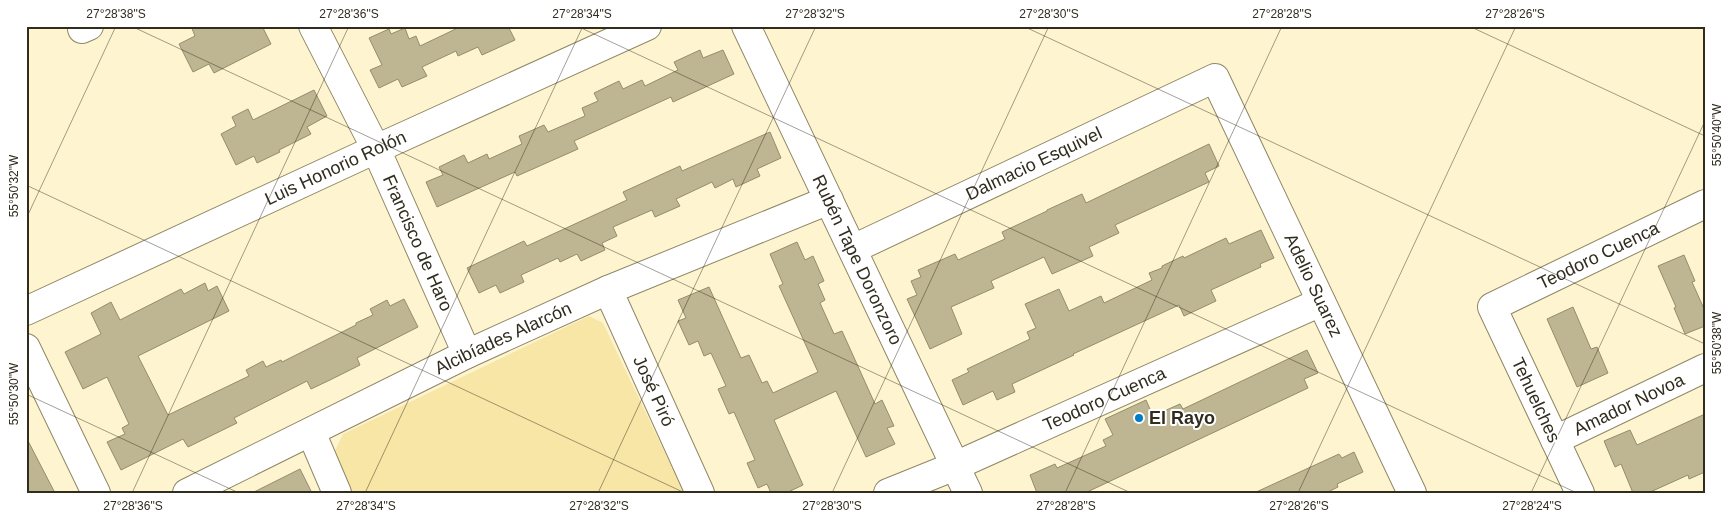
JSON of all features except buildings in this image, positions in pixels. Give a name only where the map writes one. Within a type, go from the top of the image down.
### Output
[{"type":"street","name":"Francisco de Haro","points":[[314,26],[376,149],[467,354]]},
{"type":"street","name":"Luis Honorio Rolón","points":[[26,311],[647,26]]},
{"type":"street","name":"Rubén Tape Doronzoro","points":[[746,26],[968,493]]},
{"type":"street","name":"Dalmacio Esquivel","points":[[852,249],[1215,78]]},
{"type":"street","name":"Adelio Suarez","points":[[1215,78],[1412,493]]},
{"type":"street","name":"Alcibíades Alarcón","points":[[187,493],[467,354],[608,290],[829,200]]},
{"type":"street","name":"Teodoro Cuenca","points":[[1492,307],[1702,213]]},
{"type":"street","name":"José Piró","points":[[608,290],[700,493]]},
{"type":"street","name":"Teodoro Cuenca","points":[[888,493],[955,466],[1321,302]]},
{"type":"street","name":"Tehuelches","points":[[1492,307],[1580,493]]},
{"type":"street","points":[[28,353],[96,493]]},
{"type":"street","name":"Amador Novoa","points":[[1555,440],[1705,368]]},
{"type":"street","points":[[311,432],[337,493]]},
{"type":"shaded area","points":[[589,316],[603,323],[684,493],[351,493],[333,455],[343,434]]},
{"type":"place","name":"El Rayo","points":[[1139,418]]}]
